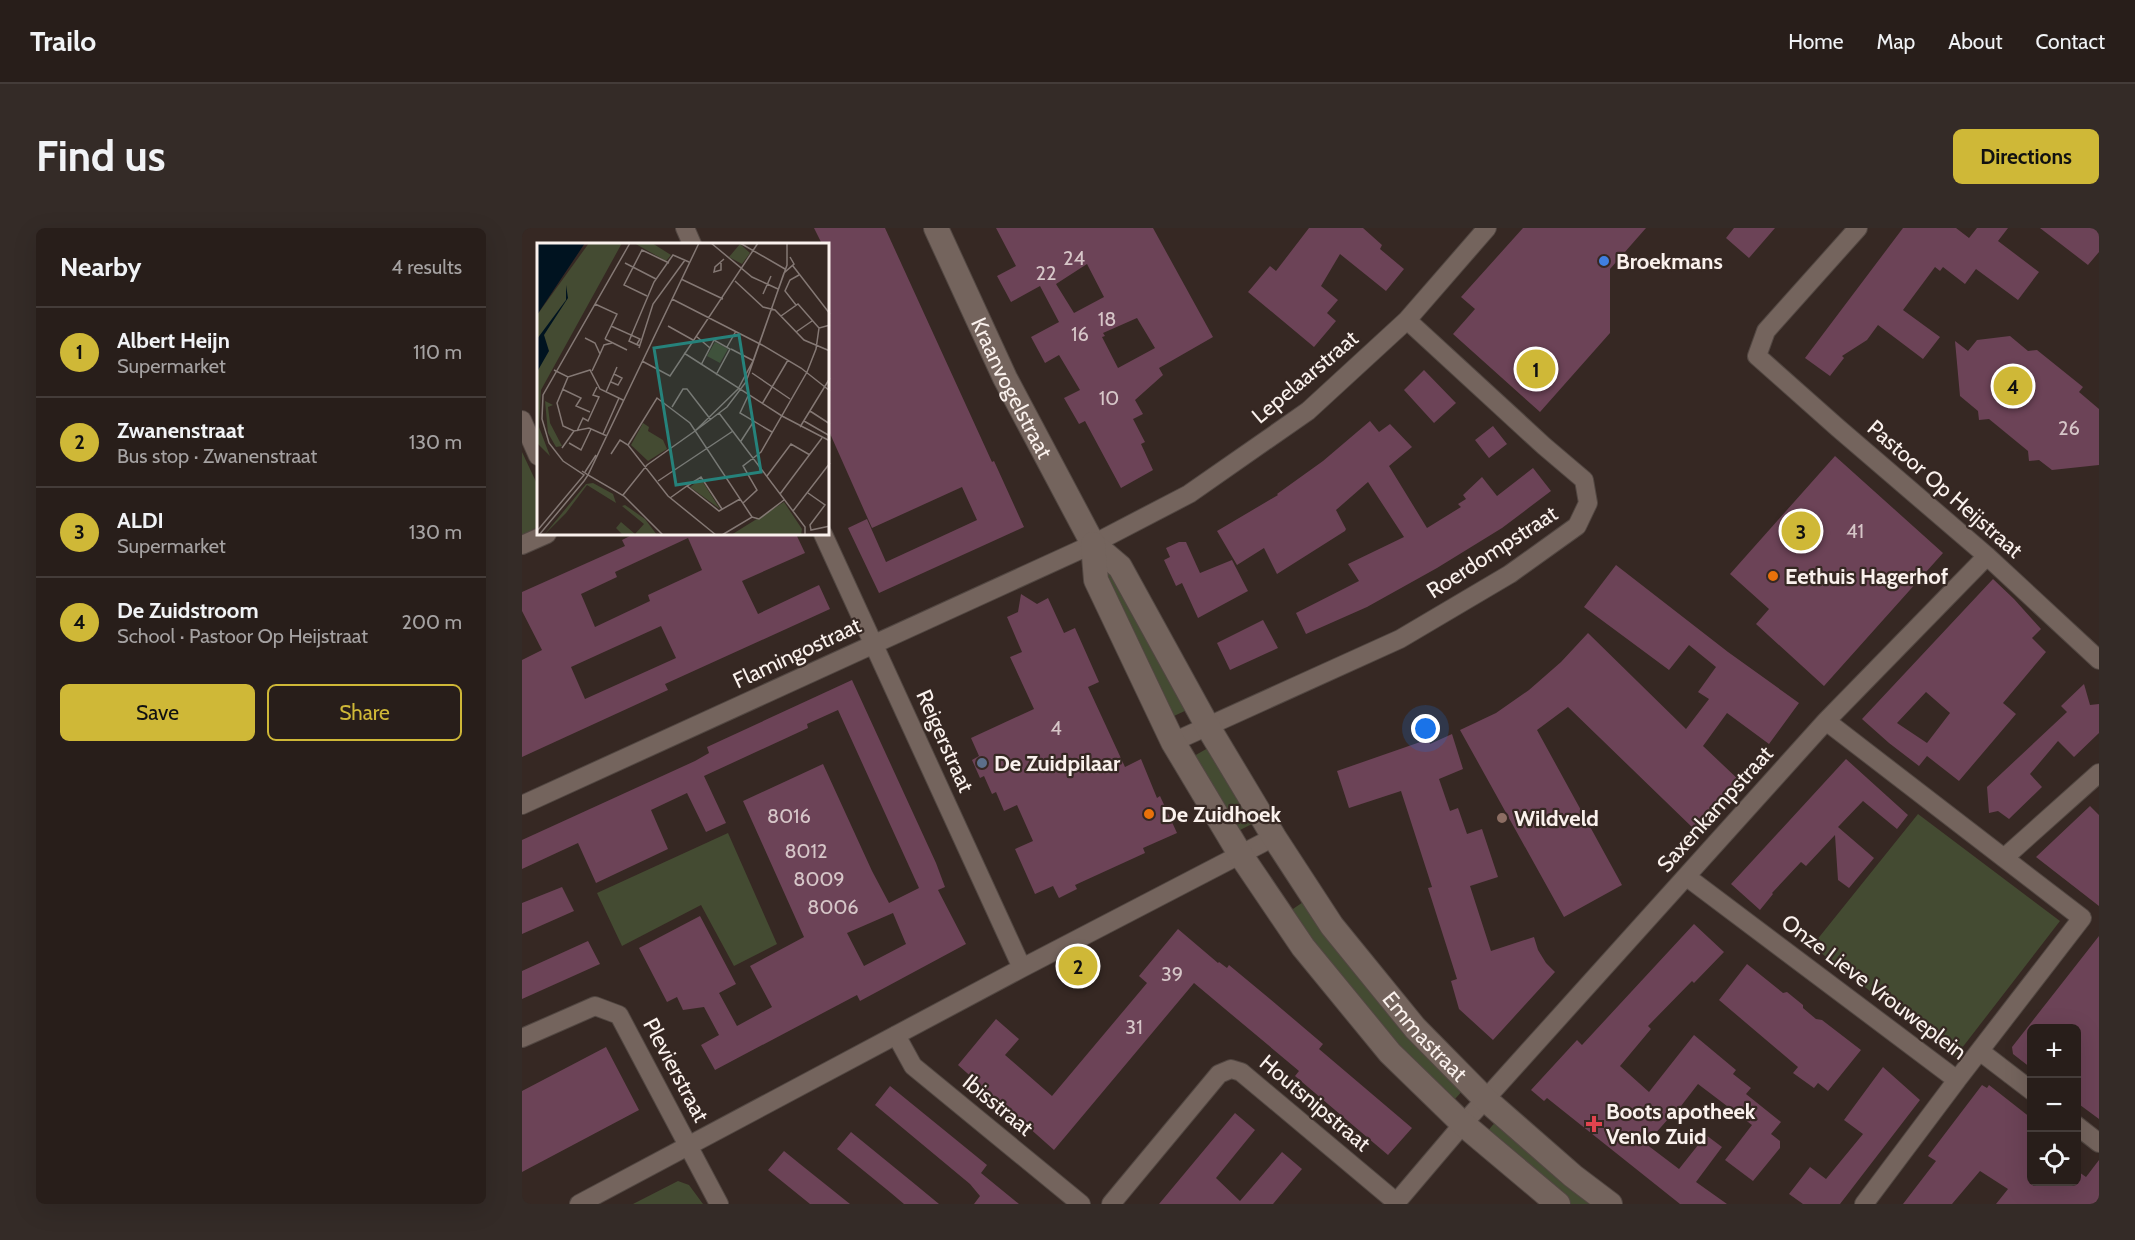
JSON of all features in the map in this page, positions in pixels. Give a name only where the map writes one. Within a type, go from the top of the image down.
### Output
[{"type":"street","points":[[685,228],[692,243]]},
{"type":"street","name":"Kraanvogelstraat","points":[[936,228],[1005,378],[1093,544],[1120,567],[1208,727],[1274,837]]},
{"type":"street","name":"Lepelaarstraat","points":[[1093,544],[1189,494],[1308,411],[1407,320],[1487,228]]},
{"type":"street","name":"Pastoor Op Heijstraat","points":[[1858,228],[1766,331],[1757,356],[1987,556],[2099,660]]},
{"type":"street","name":"Roerdompstraat","points":[[1173,742],[1400,639],[1510,574],[1576,526],[1588,503],[1584,480],[1407,320]]},
{"type":"street","points":[[522,420],[537,454]]},
{"type":"street","points":[[522,545],[542,536]]},
{"type":"street","name":"Reigerstraat","points":[[825,536],[1022,968]]},
{"type":"street","name":"Kraanvogelstraat","points":[[1093,544],[1096,580],[1173,742],[1240,854]]},
{"type":"street","name":"Flamingostraat","points":[[522,805],[1093,544]]},
{"type":"street","name":"Saxenkampstraat","points":[[1396,1203],[1485,1099],[1826,722],[1987,556]]},
{"type":"street","name":"Onze Lieve Vrouweplein","points":[[1686,877],[1957,1080],[1981,1052],[2082,918],[1826,722]]},
{"type":"street","points":[[2004,858],[2099,773]]},
{"type":"street","points":[[579,1204],[1022,968],[1274,837]]},
{"type":"street","name":"Emmastraat","points":[[1274,837],[1332,926],[1415,1028],[1485,1099],[1573,1176],[1610,1204]]},
{"type":"street","name":"Emmastraat","points":[[1240,854],[1303,947],[1390,1053],[1463,1124],[1558,1204]]},
{"type":"street","name":"Plevierstraat","points":[[522,1038],[595,1006],[619,1015],[718,1204]]},
{"type":"street","name":"Ibisstraat","points":[[896,1035],[913,1066],[1081,1204]]},
{"type":"street","points":[[1981,1052],[2027,1088]]},
{"type":"street","name":"Houtsnipstraat","points":[[1111,1204],[1219,1074],[1231,1069],[1241,1072],[1396,1203]]},
{"type":"street","points":[[1864,1204],[1957,1080]]},
{"type":"street","points":[[2081,1129],[2099,1143]]},
{"type":"green space","points":[[522,452],[537,484],[537,528],[522,535]]},
{"type":"green space","points":[[1113,571],[1189,709],[1174,716],[1103,576]]},
{"type":"green space","points":[[1208,748],[1254,823],[1240,830],[1194,756]]},
{"type":"green space","points":[[1918,814],[2060,921],[1955,1057],[1812,946]]},
{"type":"green space","points":[[728,833],[777,944],[734,966],[701,905],[622,946],[597,893]]},
{"type":"green space","points":[[1306,900],[1464,1089],[1455,1099],[1397,1045],[1310,941],[1290,911]]},
{"type":"green space","points":[[1498,1119],[1598,1204],[1571,1204],[1485,1134]]},
{"type":"green space","points":[[678,1181],[689,1185],[703,1204],[633,1204]]},
{"type":"building","points":[[814,228],[885,228],[1024,527],[879,593],[848,528],[867,519],[886,562],[977,520],[962,487],[872,528],[830,434],[830,243],[822,243]]},
{"type":"building","points":[[996,228],[1153,228],[1213,337],[1159,368],[1163,375],[1135,400],[1143,414],[1133,419],[1145,442],[1141,444],[1153,470],[1121,488],[1085,421],[1079,424],[1064,398],[1080,390],[1059,355],[1045,363],[1031,337],[1059,322],[1040,286],[1011,302],[997,276],[1016,266]],"holes":[[[1087,264],[1104,297],[1074,313],[1056,284]],[[1137,318],[1155,348],[1118,368],[1102,337],[1105,336],[1103,333]]]},
{"type":"building","points":[[1309,228],[1363,228],[1382,245],[1380,249],[1404,269],[1386,291],[1340,254],[1321,286],[1338,300],[1327,313],[1336,321],[1314,347],[1248,292],[1270,266],[1276,271]]},
{"type":"building","points":[[1523,228],[1646,228],[1610,269],[1610,333],[1540,412],[1453,334],[1475,309],[1461,297]]},
{"type":"building","points":[[1734,228],[1775,228],[1749,258],[1726,238]]},
{"type":"building","points":[[1903,228],[1956,228],[1969,238],[1977,228],[2008,228],[1998,241],[2039,272],[2018,300],[1976,269],[1965,284],[1943,267],[1940,271],[1935,267],[1903,310],[1940,337],[1923,359],[1878,325],[1867,340],[1842,356],[1844,358],[1830,376],[1805,358]]},
{"type":"building","points":[[2040,228],[2099,228],[2099,252],[2088,265]]},
{"type":"building","points":[[2010,336],[2028,351],[2037,350],[2083,387],[2079,392],[2099,409],[2099,465],[2052,470],[2039,460],[2029,461],[2028,451],[1989,419],[1979,420],[1978,411],[1960,396],[1955,341],[1968,351],[1977,340]]},
{"type":"building","points":[[1424,370],[1456,403],[1434,423],[1404,390]]},
{"type":"building","points":[[1370,421],[1379,432],[1390,424],[1412,447],[1389,466],[1427,528],[1461,507],[1458,504],[1466,499],[1463,495],[1482,477],[1497,496],[1533,468],[1551,491],[1502,528],[1437,568],[1367,607],[1306,634],[1296,613],[1359,581],[1348,564],[1404,537],[1368,482],[1336,510],[1345,531],[1277,574],[1264,548],[1237,565],[1217,531],[1278,495]]},
{"type":"building","points":[[1493,426],[1507,444],[1489,458],[1475,440]]},
{"type":"building","points":[[1835,456],[1943,553],[1824,686],[1756,624],[1769,609],[1730,574]]},
{"type":"building","points":[[630,536],[797,536],[805,553],[742,581],[758,614],[819,585],[830,609],[665,684],[668,690],[522,757],[522,660],[542,650],[522,611],[522,592],[625,546],[622,540]],"holes":[[[688,538],[702,570],[648,595],[650,601],[595,627],[581,594],[617,577],[615,572]],[[661,626],[676,658],[585,699],[571,667]]]},
{"type":"building","points":[[1179,542],[1186,542],[1200,573],[1232,560],[1248,591],[1198,618],[1182,583],[1176,586],[1164,560],[1170,557],[1166,548]]},
{"type":"building","points":[[1616,565],[1728,652],[1799,703],[1769,744],[1727,713],[1703,746],[1741,782],[1695,830],[1568,707],[1537,730],[1622,885],[1564,917],[1460,730],[1496,713],[1529,690],[1561,662],[1588,633],[1686,729],[1709,699],[1698,692],[1716,667],[1689,645],[1669,670],[1584,607]]},
{"type":"building","points":[[1993,579],[2041,629],[2032,638],[2046,652],[2003,703],[2016,714],[1959,781],[1927,756],[1919,766],[1862,719]],"holes":[[[1926,692],[1950,713],[1927,743],[1897,723]]]},
{"type":"building","points":[[1021,594],[1037,604],[1048,598],[1064,633],[1075,628],[1099,682],[1088,687],[1125,767],[1141,759],[1157,798],[1160,796],[1177,833],[1143,848],[1145,853],[1075,885],[1077,889],[1059,898],[1053,886],[1035,894],[1015,849],[1033,841],[1017,805],[1004,811],[996,792],[992,794],[984,776],[980,778],[972,760],[979,756],[971,738],[1034,709],[1010,657],[1022,652],[1007,617],[1018,612]]},
{"type":"building","points":[[1263,620],[1278,648],[1230,670],[1217,643]]},
{"type":"building","points":[[852,680],[936,863],[945,887],[938,890],[966,944],[860,1001],[857,995],[715,1070],[701,1045],[719,1035],[704,1007],[683,1010],[677,997],[667,1002],[639,948],[700,916],[736,984],[719,993],[737,1026],[772,1007],[750,966],[804,937],[743,801],[823,764],[889,903],[919,888],[838,710],[807,724],[808,728],[704,776],[726,823],[706,832],[687,793],[651,810],[668,849],[596,883],[578,843],[522,869],[522,840],[695,761],[709,753],[707,747]],"holes":[[[893,913],[906,944],[864,966],[847,933]]]},
{"type":"building","points":[[2084,684],[2090,705],[2099,704],[2099,733],[2074,757],[2058,741],[2030,774],[2042,787],[2009,819],[1998,811],[1989,813],[1987,787],[2067,712],[2061,706]]},
{"type":"building","points":[[1452,734],[1463,769],[1439,779],[1450,811],[1458,808],[1467,834],[1482,829],[1498,877],[1470,886],[1491,951],[1534,937],[1538,950],[1555,972],[1493,1040],[1459,1009],[1451,981],[1457,979],[1428,888],[1432,887],[1401,791],[1349,808],[1337,771],[1426,740],[1429,740],[1430,744]]},
{"type":"building","points":[[1846,759],[1908,815],[1897,829],[1863,801],[1838,827],[1874,858],[1849,888],[1838,880],[1835,835],[1806,866],[1801,862],[1772,893],[1760,910],[1731,884]]},
{"type":"building","points":[[2090,806],[2099,815],[2099,906],[2036,857]]},
{"type":"building","points":[[562,887],[574,911],[522,934],[522,903]]},
{"type":"building","points":[[1694,924],[1724,952],[1648,1026],[1651,1029],[1620,1066],[1649,1092],[1694,1035],[1736,1070],[1733,1074],[1751,1088],[1746,1094],[1781,1122],[1771,1134],[1780,1141],[1780,1148],[1753,1181],[1725,1160],[1752,1125],[1698,1084],[1671,1119],[1669,1118],[1646,1144],[1679,1169],[1706,1135],[1722,1147],[1696,1182],[1727,1204],[1680,1204],[1547,1098],[1544,1101],[1531,1090],[1577,1040],[1582,1045]]},
{"type":"building","points":[[1178,929],[1218,963],[1227,968],[1229,965],[1323,1044],[1319,1049],[1412,1128],[1388,1155],[1295,1076],[1299,1071],[1194,983],[1054,1150],[958,1065],[996,1019],[1019,1039],[1005,1055],[1052,1096],[1147,983],[1139,976]]},
{"type":"building","points":[[2099,936],[2099,1119],[2081,1106],[2081,1024],[2030,1024]]},
{"type":"building","points":[[588,941],[600,964],[522,999],[522,971]]},
{"type":"building","points":[[1747,964],[1783,993],[1787,992],[1816,1019],[1822,1020],[1861,1050],[1828,1091],[1818,1083],[1814,1088],[1793,1073],[1798,1067],[1719,1000]]},
{"type":"building","points":[[2027,1028],[2027,1065],[2013,1054],[2012,1047]]},
{"type":"building","points":[[606,1047],[639,1110],[522,1172],[522,1091]]},
{"type":"building","points":[[1883,1067],[1920,1100],[1840,1204],[1803,1204],[1789,1194],[1810,1167],[1826,1179],[1863,1134],[1844,1120]]},
{"type":"building","points":[[1982,1085],[1987,1088],[1989,1085],[2027,1115],[2027,1186],[2081,1186],[2081,1174],[2086,1177],[2099,1160],[2099,1204],[1996,1204],[2008,1189],[1980,1171],[1952,1204],[1903,1204],[1936,1161],[1928,1156]]},
{"type":"building","points":[[890,1086],[987,1165],[981,1173],[1019,1204],[974,1204],[980,1196],[970,1184],[875,1105]]},
{"type":"building","points":[[1235,1113],[1255,1130],[1216,1178],[1240,1201],[1282,1152],[1302,1169],[1273,1204],[1159,1204]]},
{"type":"building","points":[[851,1132],[939,1204],[904,1204],[837,1149]]},
{"type":"building","points":[[784,1151],[850,1204],[810,1204],[768,1170]]},
{"type":"place","name":"Broekmans","points":[[1604,261]]},
{"type":"place","name":"Albert Heijn","points":[[1536,369]]},
{"type":"place","name":"De Zuidstroom","points":[[2013,386]]},
{"type":"place","name":"ALDI","points":[[1801,531]]},
{"type":"place","name":"Eethuis Hagerhof","points":[[1773,576]]},
{"type":"place","name":"De Zuidpilaar","points":[[982,763]]},
{"type":"place","name":"De Zuidhoek","points":[[1149,814]]},
{"type":"place","name":"Wildveld","points":[[1502,818]]},
{"type":"place","name":"Zwanenstraat","points":[[1078,966]]},
{"type":"place","name":"Boots apotheek Venlo Zuid","points":[[1594,1124]]}]
